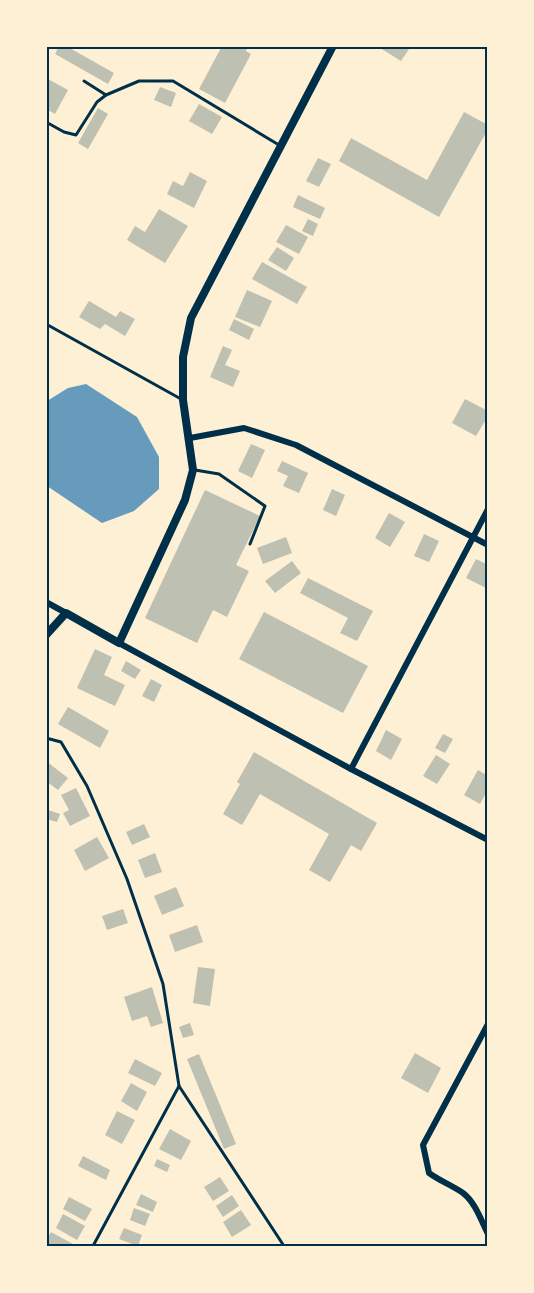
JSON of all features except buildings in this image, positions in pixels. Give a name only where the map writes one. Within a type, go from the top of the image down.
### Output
[{"type":"street","points":[[119,643],[185,500],[193,470],[183,400],[183,357],[191,318],[333,46]]},
{"type":"street","points":[[190,438],[244,428],[296,445],[488,545]]},
{"type":"street","points":[[351,769],[488,509]]},
{"type":"street","points":[[46,602],[351,769],[488,840]]},
{"type":"street","points":[[46,634],[66,613]]},
{"type":"street","points":[[488,1024],[423,1145],[429,1173],[462,1192],[473,1203],[488,1234]]},
{"type":"lane","points":[[84,81],[106,94]]},
{"type":"lane","points":[[46,122],[64,132],[76,135],[97,102],[106,94],[139,81],[173,81],[280,146]]},
{"type":"lane","points":[[46,324],[183,400]]},
{"type":"lane","points":[[193,470],[219,474],[265,506],[250,544]]},
{"type":"lane","points":[[46,738],[61,742],[87,786],[127,879],[163,984],[179,1086],[284,1246]]},
{"type":"lane","points":[[93,1246],[179,1086]]},
{"type":"water","points":[[86,384],[137,417],[159,457],[159,489],[134,511],[102,523],[47,486],[47,401],[68,388]]}]
